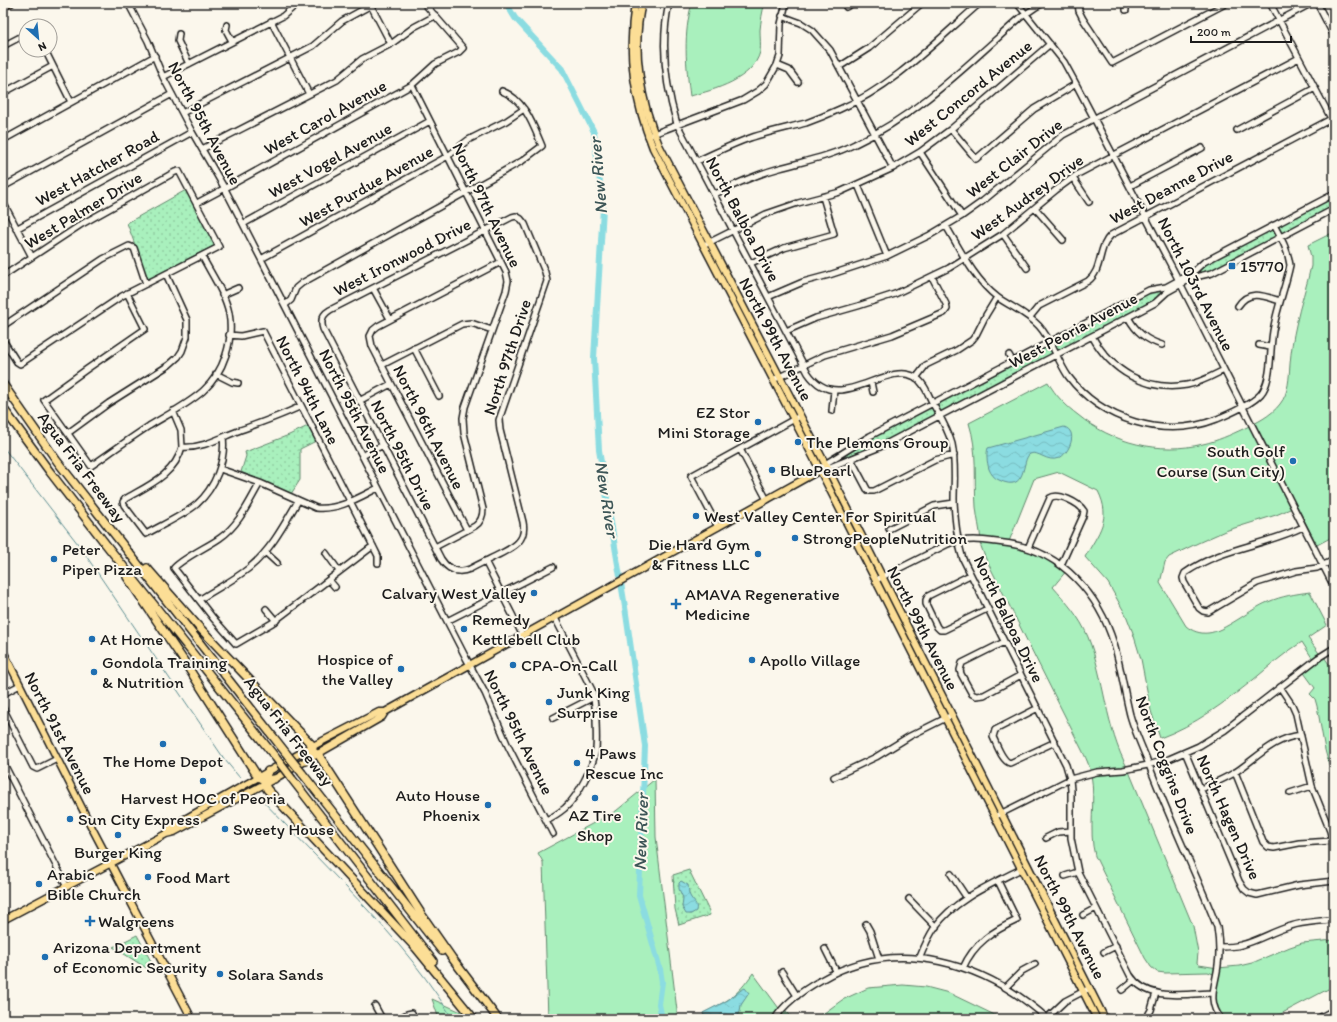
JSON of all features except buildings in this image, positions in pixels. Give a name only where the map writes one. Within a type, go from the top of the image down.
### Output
[{"type":"highway","points":[[3,380],[29,422]]},
{"type":"highway","name":"Agua Fria Freeway","points":[[3,384],[62,467],[495,1019]]},
{"type":"highway","name":"Agua Fria Freeway","points":[[3,408],[108,547],[276,758],[479,1019]]},
{"type":"highway","points":[[120,541],[134,552],[197,625],[315,751],[426,920],[452,958],[498,1019]]},
{"type":"highway","points":[[108,547],[113,558],[152,613],[262,780],[416,948],[474,1019]]},
{"type":"highway","points":[[302,752],[315,751]]},
{"type":"highway","points":[[306,761],[315,751]]},
{"type":"highway","points":[[262,780],[268,771]]},
{"type":"highway","points":[[262,780],[274,779]]},
{"type":"main road","points":[[3,7],[11,3]]},
{"type":"main road","name":"North 99th Avenue","points":[[635,3],[631,40],[635,94],[651,135],[709,242],[860,532],[949,716],[965,757],[1097,1019]]},
{"type":"main road","name":"North 99th Avenue","points":[[642,3],[639,23],[638,62],[644,102],[658,160],[876,580],[949,716],[972,754],[1105,1019]]},
{"type":"main road","points":[[733,303],[739,299]]},
{"type":"main road","name":"West Peoria Avenue","points":[[315,751],[379,712],[385,712],[820,470]]},
{"type":"main road","points":[[853,535],[860,532]]},
{"type":"main road","name":"North 91st Avenue","points":[[3,652],[192,1019]]},
{"type":"main road","name":"West Peoria Avenue","points":[[315,751],[382,717],[385,712]]},
{"type":"main road","points":[[268,771],[302,752]]},
{"type":"main road","points":[[965,757],[972,754]]},
{"type":"main road","points":[[274,779],[306,761]]},
{"type":"main road","points":[[166,834],[171,827],[225,796],[262,780]]},
{"type":"main road","points":[[3,920],[166,834],[174,832],[204,816],[262,780]]},
{"type":"main road","points":[[204,816],[205,811],[221,801],[225,796]]},
{"type":"main road","points":[[1008,842],[1015,839]]},
{"type":"street","name":"North 95th Avenue","points":[[128,3],[148,41],[163,77],[243,224],[485,694],[508,746],[553,834]]},
{"type":"street","points":[[163,77],[283,16],[298,3]]},
{"type":"street","points":[[202,149],[340,79],[362,59],[391,44],[414,27],[435,15],[424,3]]},
{"type":"street","name":"North Balboa Drive","points":[[669,3],[664,33],[664,58],[669,94],[677,124],[808,373],[816,382],[826,389],[834,390]]},
{"type":"street","points":[[651,135],[743,100],[766,84],[777,65],[781,46],[782,16],[786,3]]},
{"type":"street","points":[[844,3],[846,7],[853,3]]},
{"type":"street","points":[[839,67],[869,48],[922,3]]},
{"type":"street","points":[[697,161],[750,138],[807,122],[857,101],[884,84],[906,67],[980,3]]},
{"type":"street","name":"North 103rd Avenue","points":[[1017,3],[1064,62],[1076,84],[1180,282],[1334,587]]},
{"type":"street","points":[[715,194],[761,174],[834,153],[874,135],[910,113],[1026,14],[1044,3]]},
{"type":"street","points":[[1078,3],[1079,12],[1112,63],[1227,3]]},
{"type":"street","points":[[1126,3],[1126,10]]},
{"type":"street","points":[[1270,3],[1333,122]]},
{"type":"street","name":"West Clair Drive","points":[[768,297],[803,282],[830,275],[887,256],[946,226],[993,194],[1059,138],[1312,3]]},
{"type":"street","points":[[1316,3],[1334,36]]},
{"type":"street","points":[[182,113],[316,44],[342,21],[372,4],[391,44]]},
{"type":"street","name":"West Carol Avenue","points":[[196,203],[412,85],[435,64],[463,48],[435,15]]},
{"type":"street","points":[[782,16],[801,23],[812,30],[830,50],[874,135],[893,168]]},
{"type":"street","points":[[271,21],[309,94]]},
{"type":"street","points":[[227,25],[226,30],[232,42]]},
{"type":"street","points":[[179,34],[178,41],[189,64]]},
{"type":"street","points":[[3,46],[18,38]]},
{"type":"street","name":"West Concord Avenue","points":[[703,245],[766,214],[858,185],[893,168],[920,152],[951,130],[1050,44]]},
{"type":"street","points":[[3,140],[155,56]]},
{"type":"street","points":[[49,58],[71,102]]},
{"type":"street","name":"West Audrey Drive","points":[[786,331],[811,319],[895,294],[966,259],[1003,234],[1073,178],[1299,58]]},
{"type":"street","points":[[777,65],[789,70],[798,82]]},
{"type":"street","points":[[3,93],[53,66]]},
{"type":"street","points":[[951,130],[976,159],[1034,109],[1076,84]]},
{"type":"street","name":"North 97th Avenue","points":[[412,85],[507,274],[508,284],[465,407],[463,418],[464,433],[483,513],[478,524],[434,546]]},
{"type":"street","points":[[1237,130],[1315,88]]},
{"type":"street","points":[[285,305],[291,300],[296,288],[302,283],[528,158],[542,146],[532,122],[524,109],[510,94],[502,91]]},
{"type":"street","points":[[3,187],[172,94]]},
{"type":"street","name":"West Purdue Avenue","points":[[261,259],[448,156],[468,140],[506,121],[524,109]]},
{"type":"street","name":"West Vogel Avenue","points":[[243,224],[430,121]]},
{"type":"street","name":"West Deanne Drive","points":[[1030,317],[1039,306],[1091,279],[1096,272],[1104,244],[1108,237],[1115,232],[1333,122]]},
{"type":"street","name":"West Hatcher Road","points":[[16,229],[192,132]]},
{"type":"street","points":[[1130,186],[1202,148]]},
{"type":"street","points":[[920,152],[962,216]]},
{"type":"street","name":"West Palmer Drive","points":[[3,276],[86,222],[175,172],[179,171],[196,203]]},
{"type":"street","points":[[1073,178],[1089,202]]},
{"type":"street","points":[[858,185],[887,256]]},
{"type":"street","name":"West Peoria Avenue","points":[[826,467],[838,464],[880,447],[1155,303],[1204,262],[1334,194]]},
{"type":"street","points":[[751,263],[784,248],[834,234],[823,197]]},
{"type":"street","points":[[3,202],[5,210],[32,257]]},
{"type":"street","points":[[3,340],[20,364],[127,292],[219,247],[196,203]]},
{"type":"street","points":[[1035,208],[1063,240]]},
{"type":"street","name":"West Peoria Avenue","points":[[820,470],[862,441],[1149,290],[1163,288],[1195,277],[1210,274],[1334,209]]},
{"type":"street","name":"West Ironwood Drive","points":[[323,318],[330,310],[485,230],[512,217],[519,217]]},
{"type":"street","name":"North 97th Drive","points":[[485,562],[514,546],[520,539],[524,530],[500,430],[499,420],[547,281],[545,272],[525,224],[519,217]]},
{"type":"street","points":[[946,226],[981,280],[997,297],[1030,317],[1040,327],[1069,378],[1092,400],[1118,416],[1139,423],[1164,427],[1194,425],[1213,420],[1258,398],[1262,392],[1268,379],[1273,327],[1290,265],[1289,256],[1274,225]]},
{"type":"street","points":[[1003,234],[1027,268]]},
{"type":"street","points":[[3,326],[103,259],[129,246],[134,248],[146,284]]},
{"type":"street","points":[[127,292],[145,329],[44,400],[92,466],[128,440],[202,392],[216,374],[226,355],[230,336],[228,312],[222,295],[202,256]]},
{"type":"street","points":[[373,288],[390,320],[501,262]]},
{"type":"street","points":[[68,433],[169,365],[178,357],[186,343],[188,334],[187,320],[166,274]]},
{"type":"street","points":[[773,380],[825,355],[892,336],[944,313],[947,309],[946,304],[932,277]]},
{"type":"street","points":[[222,295],[238,288]]},
{"type":"street","points":[[1238,306],[1242,300],[1248,296],[1256,295],[1280,301]]},
{"type":"street","points":[[832,411],[834,390],[842,390],[897,375],[907,374],[916,378],[926,365],[957,350],[972,340],[997,297]]},
{"type":"street","points":[[1128,317],[1139,333],[1149,340],[1162,345]]},
{"type":"street","name":"North 95th Drive","points":[[323,318],[322,329],[443,562],[452,569],[464,571],[485,562]]},
{"type":"street","name":"North 96th Avenue","points":[[390,320],[375,328],[370,336],[371,344],[467,530]]},
{"type":"street","points":[[382,365],[464,323],[470,323],[492,330]]},
{"type":"street","name":"North 94th Lane","points":[[230,336],[241,336],[263,331],[301,406],[327,462],[378,556],[378,564]]},
{"type":"street","points":[[1092,336],[1105,356],[1119,370],[1138,380],[1154,385],[1187,385],[1205,379],[1224,370]]},
{"type":"street","points":[[1259,345],[1270,347]]},
{"type":"street","points":[[414,348],[439,396]]},
{"type":"street","name":"West Peoria Avenue","points":[[1009,355],[1012,362]]},
{"type":"street","points":[[216,374],[232,382],[238,383]]},
{"type":"street","name":"North Balboa Drive","points":[[916,378],[924,386],[950,437],[954,455],[954,503],[958,541],[963,559],[1066,765],[1070,779],[1072,846],[1078,872],[1134,980],[1156,994]]},
{"type":"street","points":[[871,382],[873,392]]},
{"type":"street","points":[[359,401],[391,384]]},
{"type":"street","points":[[182,448],[199,446],[301,406]]},
{"type":"street","points":[[173,411],[182,430],[182,448],[177,461],[162,477],[125,499],[123,502],[146,534],[197,504],[207,493],[220,470],[224,455],[223,437]]},
{"type":"street","points":[[718,527],[691,476],[800,416]]},
{"type":"street","points":[[362,456],[383,445]]},
{"type":"street","points":[[740,449],[766,500]]},
{"type":"street","points":[[851,459],[867,489],[869,491],[874,491],[936,460],[954,455]]},
{"type":"street","points":[[220,470],[260,483],[316,508],[336,507],[350,502],[378,488]]},
{"type":"street","points":[[260,483],[233,527],[221,538],[174,568],[236,644],[276,621],[373,546]]},
{"type":"street","points":[[1028,548],[1050,498],[1053,495],[1058,495],[1081,506],[1084,511],[1083,516],[1061,565]]},
{"type":"street","points":[[199,600],[244,572],[265,552],[279,534],[298,501]]},
{"type":"street","points":[[888,529],[934,506],[954,503]]},
{"type":"street","points":[[1303,527],[1288,534],[1220,554],[1185,573],[1183,578],[1184,582],[1200,610],[1208,612],[1257,583],[1296,571],[1313,569],[1334,560]]},
{"type":"street","name":"North Coggins Drive","points":[[876,580],[940,547],[958,541],[973,540],[1028,548],[1044,555],[1061,565],[1074,577],[1090,597],[1110,632],[1116,651],[1131,717],[1148,765],[1217,928],[1219,947],[1218,966],[1212,993],[1214,1007],[1221,1019]]},
{"type":"street","points":[[265,552],[276,563]]},
{"type":"street","points":[[326,553],[340,571]]},
{"type":"street","points":[[485,562],[523,636]]},
{"type":"street","points":[[447,621],[553,567]]},
{"type":"street","points":[[970,575],[928,596],[926,604],[932,617],[938,629],[943,630],[987,609]]},
{"type":"street","points":[[329,580],[336,587]]},
{"type":"street","points":[[266,609],[276,621]]},
{"type":"street","points":[[546,820],[564,809],[574,797],[591,763],[596,749],[594,697],[555,618]]},
{"type":"street","points":[[1004,642],[962,663],[960,670],[966,684],[974,696],[980,696],[1021,675]]},
{"type":"street","points":[[995,816],[1070,779],[1097,772],[1123,770],[1148,765],[1169,759],[1199,746],[1225,730],[1318,658],[1334,648]]},
{"type":"street","points":[[3,694],[20,685]]},
{"type":"street","points":[[1280,687],[1296,714],[1312,786],[1330,831],[1334,849]]},
{"type":"street","points":[[553,718],[594,697]]},
{"type":"street","points":[[3,708],[33,767],[37,769],[58,759]]},
{"type":"street","points":[[1038,708],[995,730],[993,737],[1005,760],[1010,763],[1055,742]]},
{"type":"street","points":[[834,777],[949,716]]},
{"type":"street","points":[[1201,790],[1235,772],[1276,742],[1301,735]]},
{"type":"street","name":"North Hagen Drive","points":[[1185,752],[1241,885],[1248,895],[1258,895],[1298,884],[1334,882]]},
{"type":"street","points":[[3,762],[66,887]]},
{"type":"street","points":[[1235,772],[1263,842],[1268,847],[1274,848],[1299,843],[1332,841]]},
{"type":"street","points":[[1290,792],[1312,786]]},
{"type":"street","points":[[1046,838],[1058,832],[1071,831]]},
{"type":"street","points":[[920,957],[936,926],[949,913],[967,898],[1021,869]]},
{"type":"street","points":[[1065,876],[1078,872]]},
{"type":"street","points":[[951,874],[967,898]]},
{"type":"street","points":[[963,968],[967,958],[983,940],[998,929],[1017,920],[998,881]]},
{"type":"street","points":[[909,899],[936,926]]},
{"type":"street","points":[[1083,915],[1096,908]]},
{"type":"street","points":[[1219,947],[1240,946],[1292,925],[1334,918]]},
{"type":"street","points":[[866,924],[870,931],[879,959]]},
{"type":"street","points":[[1104,952],[1116,946]]},
{"type":"street","points":[[825,949],[836,971]]},
{"type":"street","points":[[776,1019],[783,1008],[797,996],[815,983],[836,971],[862,962],[893,957],[920,957],[963,968],[1006,987],[1048,1019],[1065,1001],[1090,988]]},
{"type":"street","points":[[1006,987],[1022,971],[1035,964]]},
{"type":"street","points":[[782,972],[797,996]]},
{"type":"street","points":[[1122,990],[1134,980]]},
{"type":"street","points":[[1146,1019],[1151,1010],[1156,994],[1212,993]]},
{"type":"street","points":[[375,1006],[382,1019]]},
{"type":"street","points":[[1317,1019],[1334,1010]]},
{"type":"street","points":[[398,1019],[412,1013],[415,1019]]},
{"type":"green space","points":[[692,3],[765,3],[760,30],[760,52],[750,69],[732,82],[721,87],[690,96],[687,73],[686,38]]},
{"type":"green space","points":[[186,190],[215,245],[148,280],[127,223]]},
{"type":"green space","points":[[1334,196],[1334,208],[1282,233],[1278,227],[1279,225]]},
{"type":"green space","points":[[1272,228],[1277,236],[1209,273],[1199,272],[1201,266]]},
{"type":"green space","name":"South Golf Course (Sun City)","points":[[1334,232],[1334,536],[1317,545],[1297,506],[1276,515],[1225,531],[1169,557],[1165,562],[1160,583],[1186,626],[1199,633],[1215,632],[1222,629],[1261,605],[1273,600],[1310,592],[1327,625],[1308,638],[1321,656],[1323,655],[1334,672],[1334,783],[1325,750],[1317,706],[1315,699],[1310,694],[1315,688],[1302,670],[1314,661],[1302,642],[1209,713],[1185,727],[1160,738],[1151,711],[1141,659],[1126,615],[1108,583],[1085,557],[1099,533],[1104,518],[1102,501],[1098,491],[1059,472],[1034,479],[1008,544],[1028,548],[1067,570],[1053,587],[1077,616],[1088,637],[1094,653],[1114,737],[1193,926],[1198,953],[1197,963],[1199,965],[1218,968],[1239,966],[1252,963],[1302,943],[1334,940],[1334,986],[1271,1019],[1221,1019],[1214,1007],[1216,975],[1208,972],[1165,973],[1157,972],[1151,967],[1145,958],[1095,856],[1092,836],[1093,795],[1088,764],[985,557],[979,541],[981,541],[976,507],[975,454],[969,423],[1048,382],[1057,396],[1065,404],[1091,425],[1106,433],[1137,444],[1170,448],[1187,447],[1218,440],[1258,422],[1268,416],[1276,408],[1283,400],[1287,390],[1294,335],[1311,266],[1311,257],[1308,245]]},
{"type":"green space","points":[[1150,292],[1161,292],[1158,299],[1056,351],[1054,342]]},
{"type":"green space","points":[[1046,347],[1050,348],[1052,354],[943,412],[940,411],[938,405],[939,402]]},
{"type":"green space","points":[[931,407],[936,415],[880,445],[845,458],[845,455],[873,437]]},
{"type":"green space","points":[[308,426],[316,441],[300,449],[300,480],[291,494],[241,472],[246,456],[245,452]]},
{"type":"green space","points":[[655,779],[656,837],[678,1019],[548,1019],[543,862],[538,853],[616,811]]},
{"type":"green space","points":[[689,870],[710,915],[679,925],[675,909],[673,875]]},
{"type":"green space","points":[[137,935],[154,967],[148,969],[113,947]]},
{"type":"green space","points":[[753,973],[781,1011],[783,1008],[794,1019],[705,1019],[703,1013],[719,1005],[737,993]]},
{"type":"green space","points":[[903,985],[926,987],[949,993],[1003,1019],[816,1019],[842,1000],[868,988]]},
{"type":"green space","points":[[432,999],[477,1019],[439,1019]]},
{"type":"water","points":[[1064,427],[1069,429],[1072,438],[1069,447],[1063,456],[1051,459],[1033,453],[1030,454],[1027,457],[1022,474],[1015,483],[1008,483],[999,480],[991,473],[987,461],[988,448]]},
{"type":"water","points":[[681,881],[688,885],[689,895],[696,906],[696,911],[691,914],[686,914],[682,907],[683,898],[679,889],[679,883]]},
{"type":"water","points":[[745,988],[749,993],[741,1005],[738,1016],[727,1019],[705,1019],[703,1013],[728,1000]]},
{"type":"waterway","name":"New River","points":[[506,3],[515,18],[562,69],[594,132],[603,208],[594,358],[599,450],[625,607],[645,746],[639,895],[660,969],[662,982],[659,1004],[662,1019]]},
{"type":"waterway","points":[[3,447],[78,544],[225,760],[240,778]]},
{"type":"waterway","points":[[260,798],[340,881]]},
{"type":"waterway","points":[[344,885],[400,946],[426,979],[449,1013]]},
{"type":"place","name":"15770","points":[[1232,266]]},
{"type":"place","name":"EZ Stor Mini Storage","points":[[758,422]]},
{"type":"place","name":"The Plemons Group","points":[[798,442]]},
{"type":"place","name":"South Golf Course (Sun City)","points":[[1293,461]]},
{"type":"place","name":"BluePearl","points":[[772,470]]},
{"type":"place","name":"West Valley Center For Spiritual","points":[[696,516]]},
{"type":"place","name":"StrongPeopleNutrition","points":[[795,538]]},
{"type":"place","name":"Die Hard Gym & Fitness LLC","points":[[758,554]]},
{"type":"place","name":"Peter Piper Pizza","points":[[54,559]]},
{"type":"place","name":"Calvary West Valley","points":[[534,593]]},
{"type":"place","name":"AMAVA Regenerative Medicine","points":[[676,604]]},
{"type":"place","name":"Remedy Kettlebell Club","points":[[464,629]]},
{"type":"place","name":"At Home","points":[[92,639]]},
{"type":"place","name":"Apollo Village","points":[[752,660]]},
{"type":"place","name":"CPA-On-Call","points":[[513,665]]},
{"type":"place","name":"Hospice of the Valley","points":[[401,669]]},
{"type":"place","name":"Gondola Training & Nutrition","points":[[94,672]]},
{"type":"place","name":"Junk King Surprise","points":[[549,702]]},
{"type":"place","name":"The Home Depot","points":[[163,744]]},
{"type":"place","name":"4 Paws Rescue Inc","points":[[577,763]]},
{"type":"place","name":"Harvest HOC of Peoria","points":[[203,781]]},
{"type":"place","name":"AZ Tire Shop","points":[[595,798]]},
{"type":"place","name":"Auto House Phoenix","points":[[488,805]]},
{"type":"place","name":"Sun City Express","points":[[70,819]]},
{"type":"place","name":"Sweety House","points":[[225,829]]},
{"type":"place","name":"Burger King","points":[[118,835]]},
{"type":"place","name":"Food Mart","points":[[148,877]]},
{"type":"place","name":"Arabic Bible Church","points":[[39,884]]},
{"type":"place","name":"Walgreens","points":[[90,921]]},
{"type":"place","name":"Arizona Department of Economic Security","points":[[45,957]]},
{"type":"place","name":"Solara Sands","points":[[220,974]]}]
